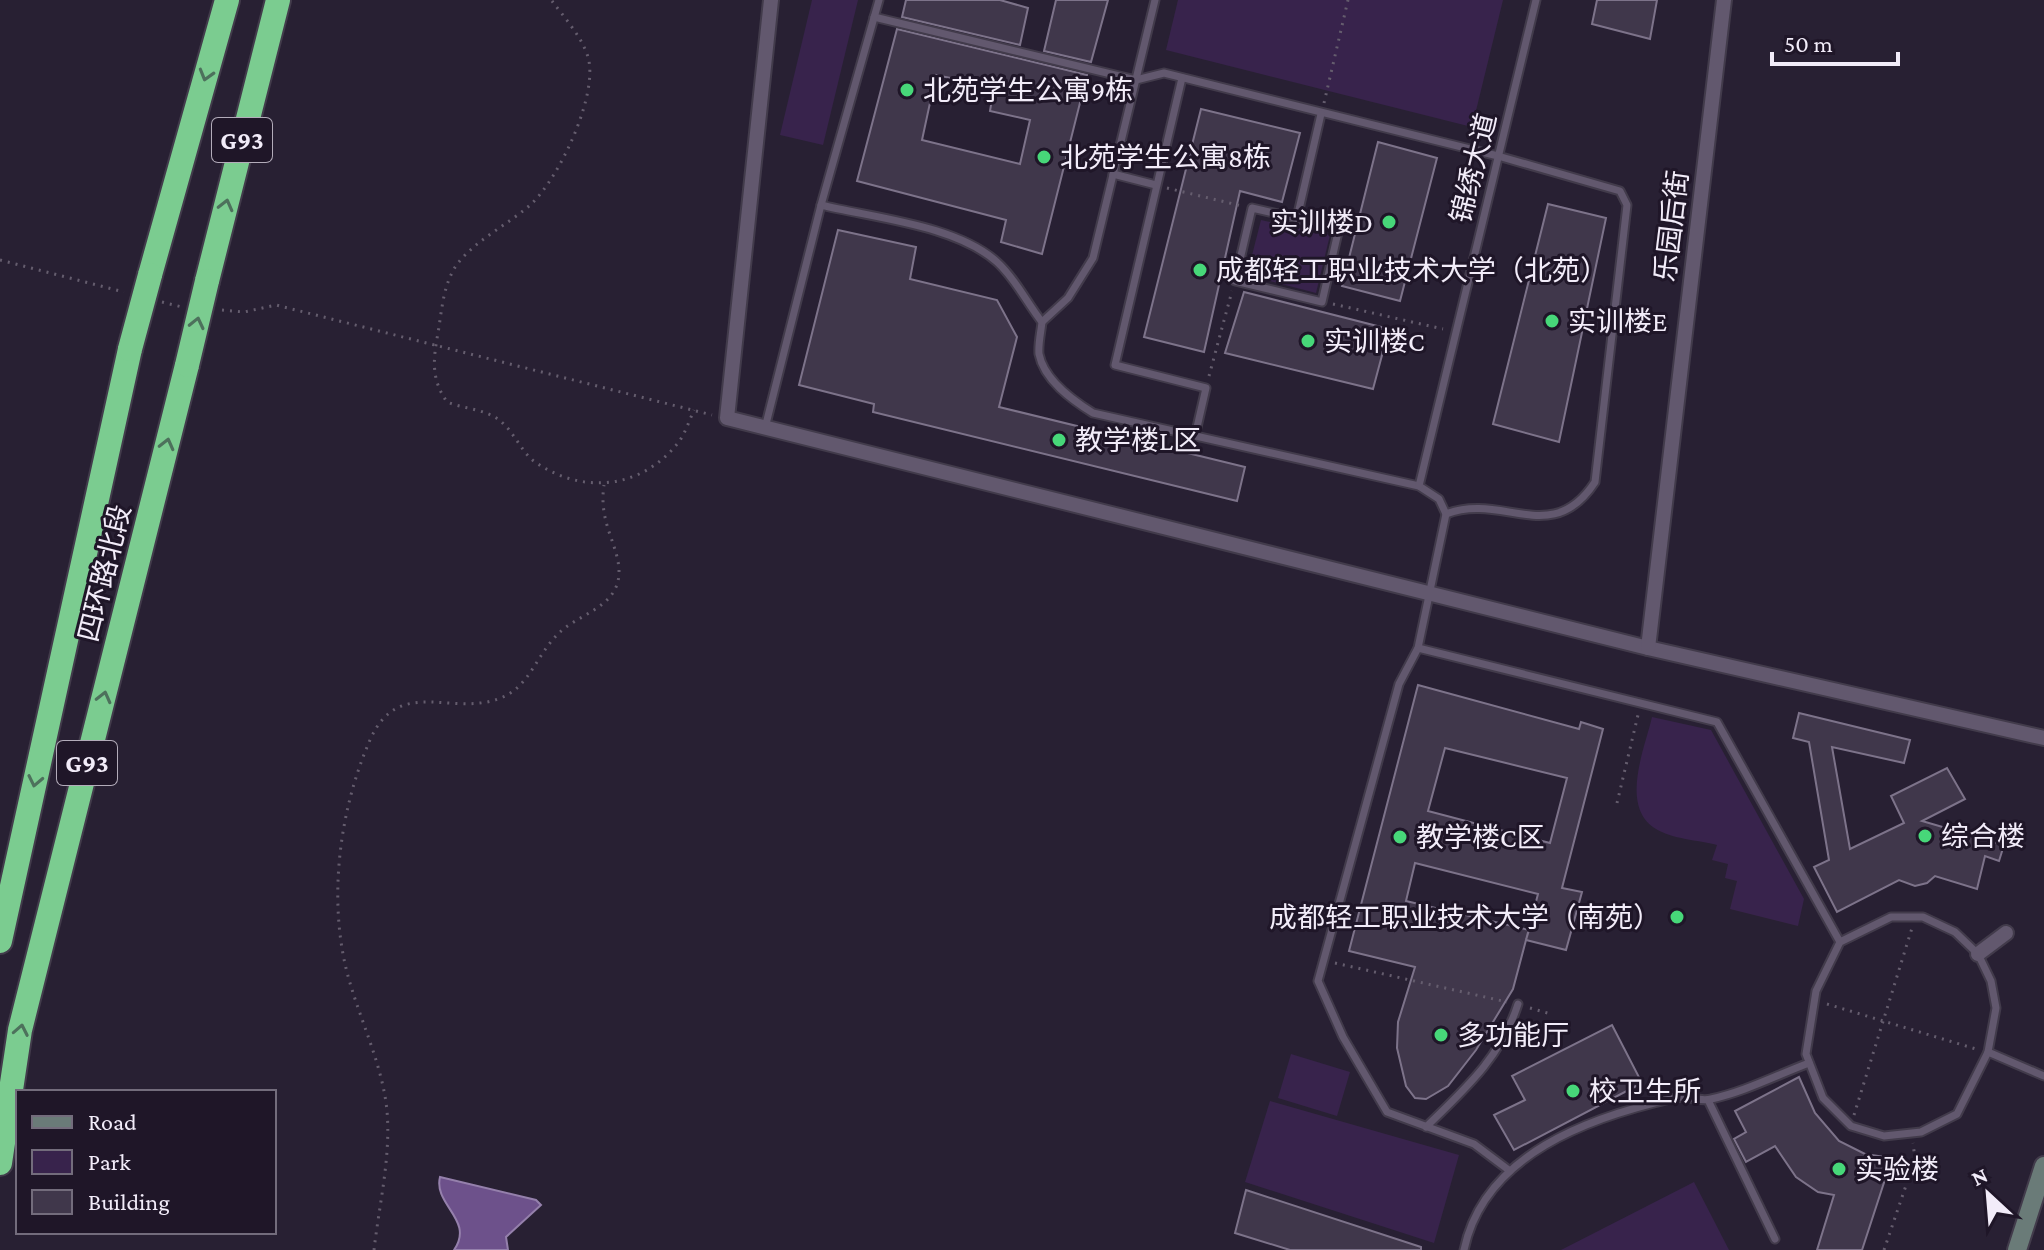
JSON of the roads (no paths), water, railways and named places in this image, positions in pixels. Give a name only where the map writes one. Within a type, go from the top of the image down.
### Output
[{"type":"highway","name":"四环路北段","points":[[0,941],[144,285],[227,0]]},
{"type":"highway","name":"四环路北段","points":[[0,1163],[20,1030],[278,0]]},
{"type":"street","points":[[771,0],[727,418],[1648,648],[2044,738]]},
{"type":"street","name":"乐园后街","points":[[1648,648],[1724,0]]},
{"type":"street","points":[[1978,954],[2006,933]]},
{"type":"street","points":[[2017,1250],[2044,1166]]},
{"type":"lane","points":[[765,428],[821,205],[879,0]]},
{"type":"lane","points":[[1042,322],[1068,298],[1093,258],[1155,0]]},
{"type":"lane","name":"锦绣大道","points":[[1419,486],[1536,0]]},
{"type":"lane","points":[[874,17],[1136,80],[1164,73],[1498,156],[1620,191],[1627,205],[1595,482],[1573,510],[1556,516],[1479,509],[1459,509],[1446,514]]},
{"type":"lane","points":[[1182,78],[1115,365],[1206,388],[1195,436]]},
{"type":"lane","points":[[1297,218],[1321,114]]},
{"type":"lane","points":[[1113,174],[1156,185]]},
{"type":"lane","points":[[821,205],[968,241],[1000,264],[1042,322],[1039,353],[1046,370],[1072,400],[1093,413],[1419,486],[1439,499],[1446,514],[1432,594],[1418,648],[1399,684],[1318,981],[1343,1037],[1387,1112],[1474,1144],[1510,1171]]},
{"type":"lane","points":[[1252,208],[1297,218],[1339,228],[1322,302],[1235,281],[1252,208]]},
{"type":"lane","points":[[1418,648],[1717,722],[1840,942]]},
{"type":"lane","points":[[1891,917],[1916,917],[1955,932],[1978,954],[1991,981],[1996,1008],[1988,1052],[1957,1114],[1911,1134],[1884,1136],[1851,1126],[1823,1098],[1809,1063],[1807,1028],[1814,1000],[1840,942],[1891,917]]},
{"type":"lane","points":[[1426,1127],[1496,1054],[1510,1029],[1518,1004]]},
{"type":"lane","points":[[1988,1052],[2044,1076]]},
{"type":"lane","points":[[1464,1250],[1471,1221],[1483,1198],[1510,1171],[1570,1130],[1609,1114],[1680,1097],[1708,1100],[1809,1063]]},
{"type":"lane","points":[[1708,1100],[1775,1239]]},
{"type":"place","name":"北苑学生公寓9栋","points":[[907,90]]},
{"type":"place","name":"北苑学生公寓8栋","points":[[1044,157]]},
{"type":"place","name":"实训楼D","points":[[1389,222]]},
{"type":"place","name":"成都轻工职业技术大学（北苑）","points":[[1200,270]]},
{"type":"place","name":"实训楼E","points":[[1552,321]]},
{"type":"place","name":"实训楼C","points":[[1308,341]]},
{"type":"place","name":"教学楼L区","points":[[1059,440]]},
{"type":"place","name":"综合楼","points":[[1925,836]]},
{"type":"place","name":"教学楼C区","points":[[1400,837]]},
{"type":"place","name":"成都轻工职业技术大学（南苑）","points":[[1677,917]]},
{"type":"place","name":"多功能厅","points":[[1441,1035]]},
{"type":"place","name":"校卫生所","points":[[1573,1091]]},
{"type":"place","name":"实验楼","points":[[1839,1169]]}]
